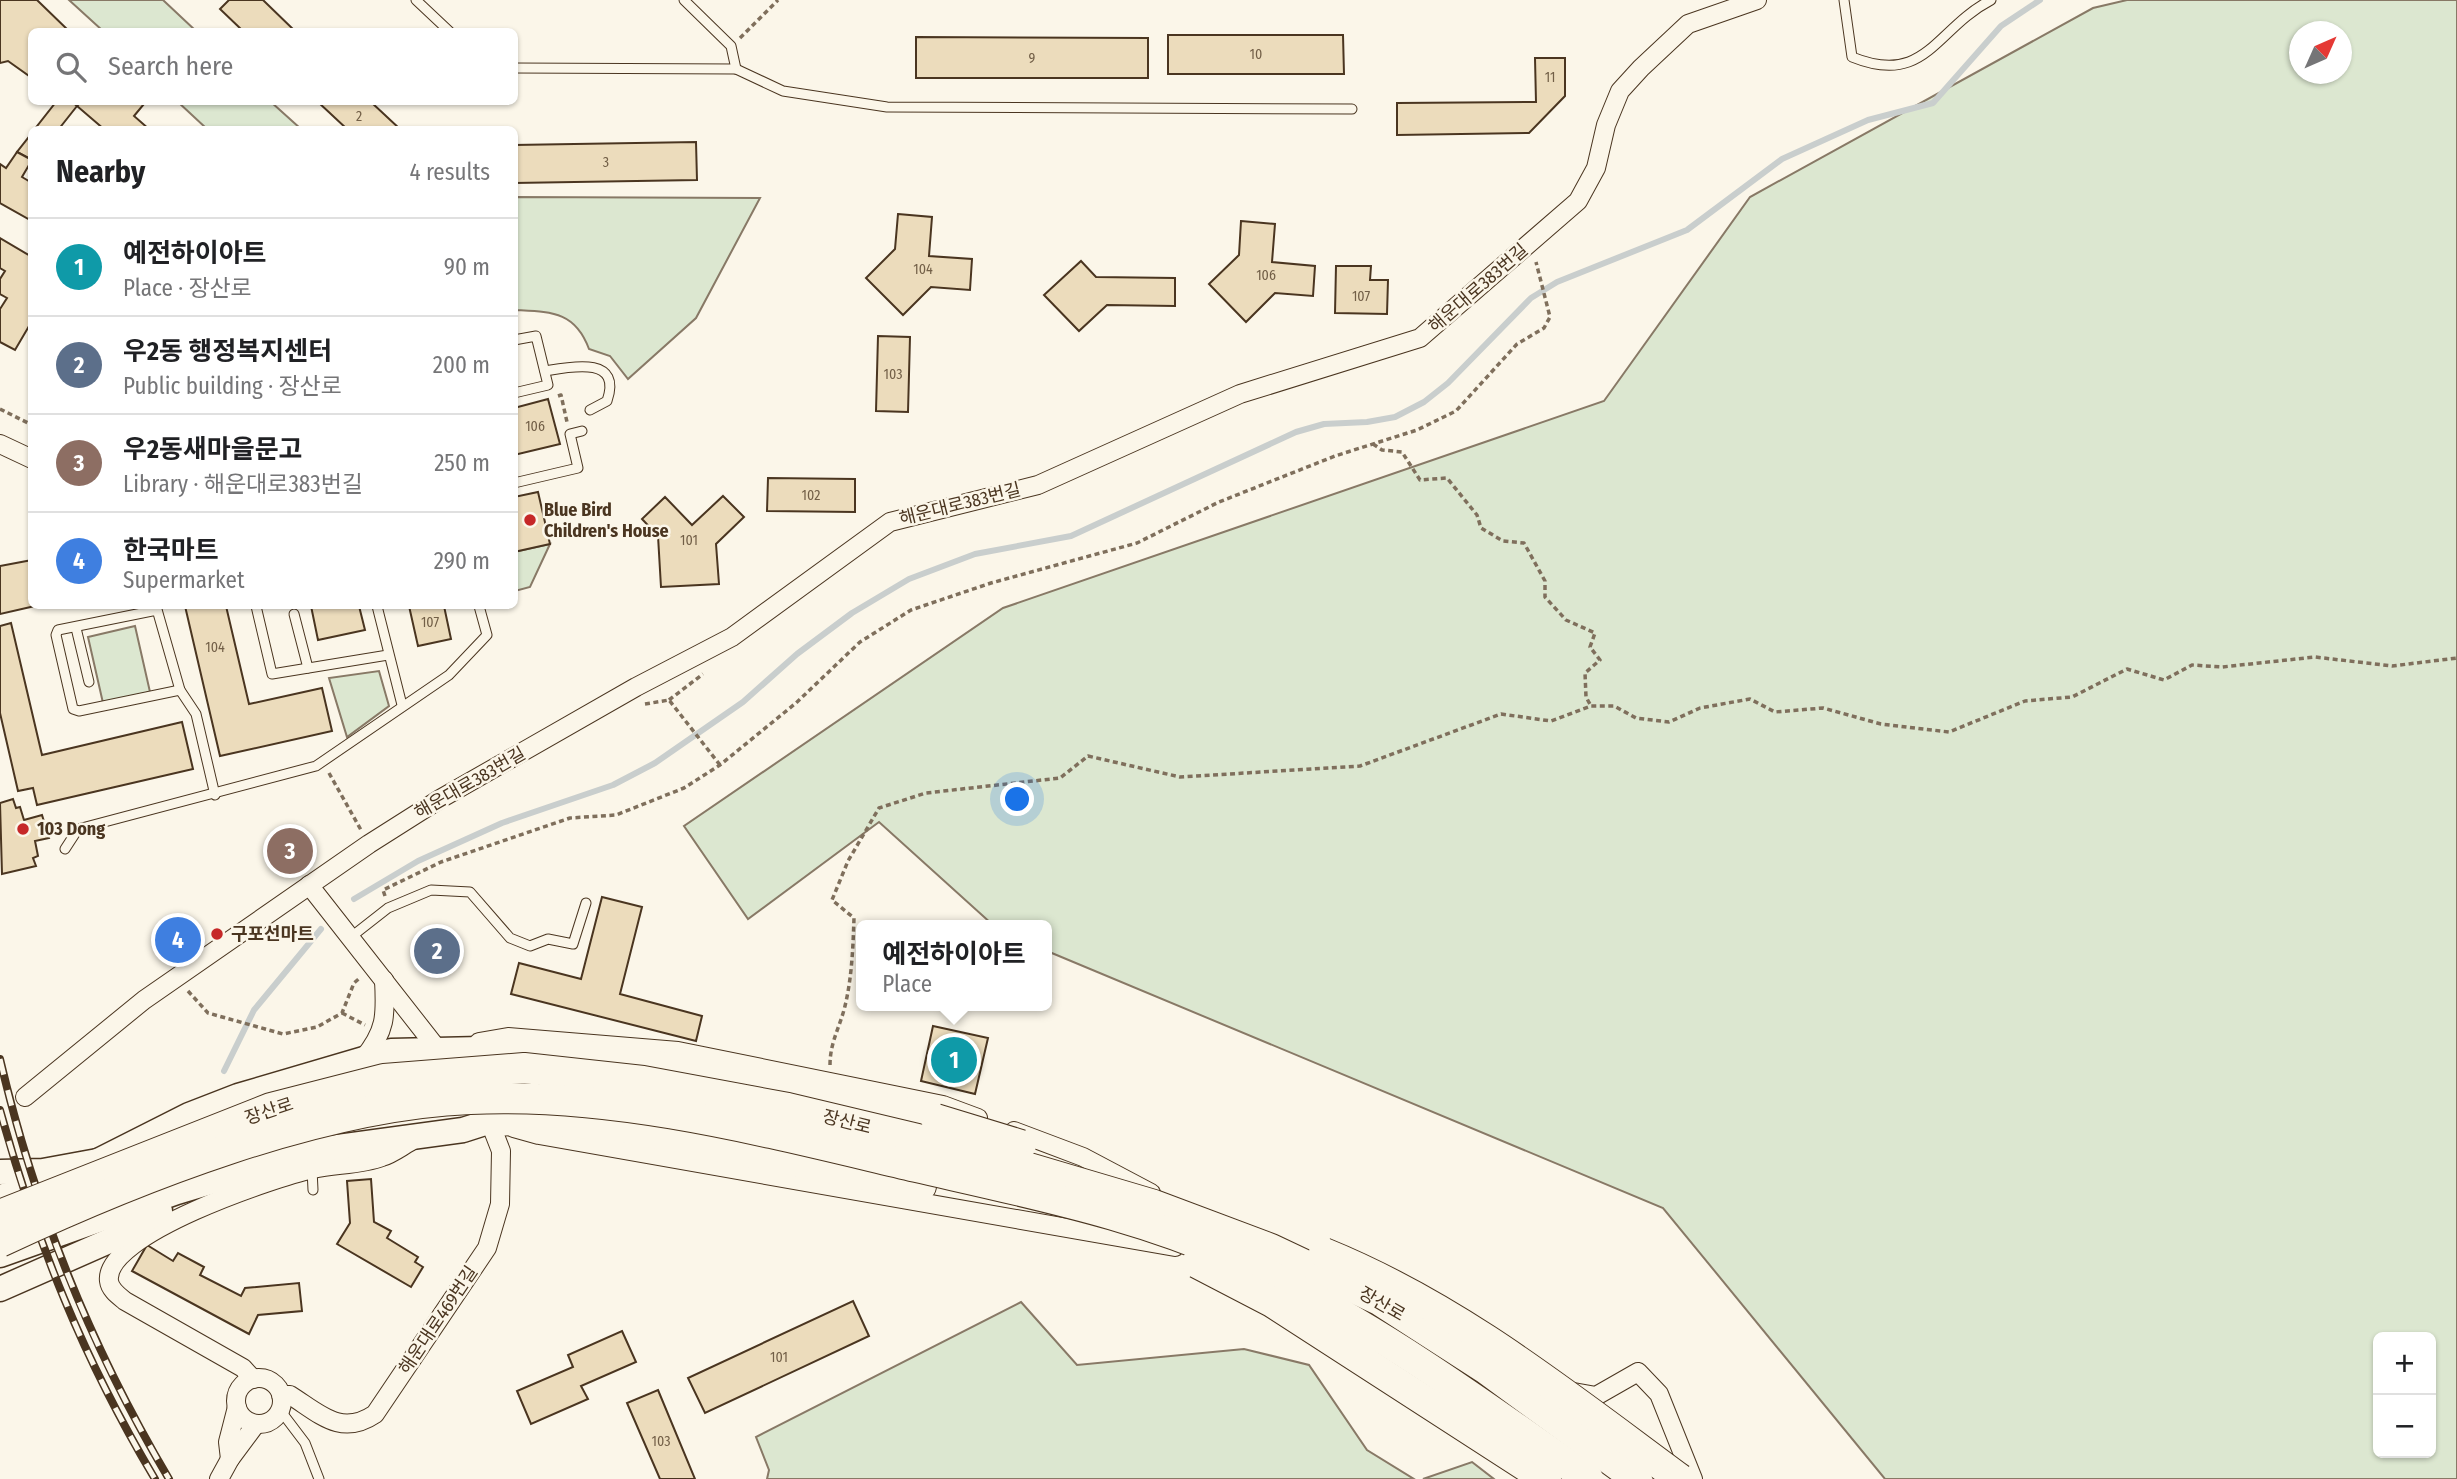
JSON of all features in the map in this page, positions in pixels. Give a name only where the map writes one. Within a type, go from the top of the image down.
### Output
[{"type":"highway","points":[[573,1054],[736,1078],[936,1119],[1177,1192],[1365,1270],[1496,1343],[1680,1479]]},
{"type":"highway","name":"장산로","points":[[0,1215],[271,1108],[384,1079],[524,1068],[643,1082],[788,1108],[985,1155],[1154,1205],[1271,1249],[1379,1300],[1486,1369],[1636,1479]]},
{"type":"highway","name":"장산로","points":[[0,1242],[194,1162],[314,1125],[383,1109],[480,1098],[541,1098],[632,1107],[735,1126],[1052,1199],[1174,1235],[1262,1271],[1340,1312],[1443,1377],[1588,1479]]},
{"type":"highway","points":[[491,1121],[536,1119],[617,1126],[921,1186],[1083,1223],[1193,1261],[1272,1302],[1546,1479]]},
{"type":"main road","points":[[0,1197],[51,1184],[213,1106],[391,1051],[481,1049],[573,1054]]},
{"type":"main road","points":[[0,1255],[177,1192],[232,1178],[316,1150],[463,1130],[491,1121]]},
{"type":"main road","points":[[0,1171],[43,1171],[103,1160]]},
{"type":"main road","points":[[5,1285],[109,1241],[149,1217],[232,1178]]},
{"type":"street","name":"해운대로383번길","points":[[25,1097],[45,1078],[176,978],[369,844],[440,799],[623,694],[732,637],[890,522],[1038,485],[1240,394],[1420,338],[1578,201],[1597,168],[1606,125],[1620,91],[1641,68],[1688,24],[1757,0]]},
{"type":"street","points":[[0,444],[28,456]]},
{"type":"street","name":"해운대로469번길","points":[[309,885],[469,1086],[491,1121],[501,1151],[500,1204],[486,1248],[375,1415],[355,1425],[344,1425],[290,1395],[280,1403],[273,1383],[253,1379],[243,1368],[125,1301],[114,1291],[109,1280],[112,1269],[152,1233],[197,1207],[312,1169]]},
{"type":"street","points":[[363,1059],[379,1038],[386,1014],[379,974]]},
{"type":"street","points":[[438,1050],[508,1037],[678,1051],[943,1105],[1083,1157],[1198,1218],[1359,1276],[1451,1330],[1536,1386],[1596,1396],[1638,1372],[1659,1394],[1693,1479]]},
{"type":"street","points":[[491,1121],[539,1135],[1188,1249],[1335,1326],[1565,1479]]},
{"type":"street","points":[[312,1169],[381,1157],[423,1136]]},
{"type":"street","points":[[1188,1249],[1198,1218]]},
{"type":"street","points":[[230,1459],[228,1442],[239,1390],[253,1379]]},
{"type":"street","points":[[219,1479],[256,1424],[270,1421],[280,1403]]},
{"type":"street","points":[[237,1407],[240,1415],[256,1424]]},
{"type":"lane","points":[[416,0],[446,28]]},
{"type":"lane","points":[[684,0],[731,46],[736,69]]},
{"type":"lane","points":[[1844,0],[1852,57],[1869,64],[1902,66],[1923,56],[1968,12],[1991,0]]},
{"type":"lane","points":[[518,68],[736,69],[783,91],[887,107],[1352,109]]},
{"type":"lane","points":[[518,339],[537,336],[548,386],[518,392]]},
{"type":"lane","points":[[545,371],[587,364],[600,369],[607,377],[611,390],[607,401],[590,410]]},
{"type":"lane","points":[[518,482],[579,468],[570,434],[582,431]]},
{"type":"lane","points":[[153,609],[76,628],[60,628],[56,635],[73,709],[79,711],[180,690]]},
{"type":"lane","points":[[157,609],[180,690],[196,715],[215,795]]},
{"type":"lane","points":[[257,609],[272,674],[388,655]]},
{"type":"lane","points":[[378,609],[402,705]]},
{"type":"lane","points":[[65,849],[78,829],[215,795],[323,762],[449,675],[487,635],[481,609]]},
{"type":"lane","points":[[294,614],[308,668]]},
{"type":"lane","points":[[76,628],[89,682]]},
{"type":"lane","points":[[351,937],[388,908],[431,890],[470,892],[510,938],[530,946],[548,939],[573,944],[586,903]]},
{"type":"lane","points":[[312,1169],[313,1190]]},
{"type":"lane","points":[[280,1403],[305,1443],[319,1479]]},
{"type":"path","points":[[731,46],[778,0]]},
{"type":"path","points":[[388,908],[383,890],[441,862],[570,817],[616,815],[684,788],[720,765],[796,703],[860,642],[911,610],[991,583],[1137,543],[1219,502],[1417,430],[1456,411],[1517,344],[1544,328],[1550,317],[1534,253]]},
{"type":"path","points":[[548,386],[551,397],[561,395],[570,434]]},
{"type":"path","points":[[0,409],[28,423]]},
{"type":"path","points":[[1373,444],[1382,450],[1402,452],[1420,480],[1447,478],[1477,515],[1481,528],[1503,541],[1524,544],[1545,581],[1545,597],[1566,620],[1595,633],[1590,647],[1600,660],[1585,673],[1586,697],[1591,706]]},
{"type":"path","points":[[829,1080],[830,1045],[845,1009],[851,974],[854,918],[832,900],[848,861],[879,808],[926,793],[1060,778],[1088,756],[1180,777],[1360,766],[1501,714],[1550,721],[1591,706],[1614,706],[1636,718],[1669,722],[1700,708],[1750,699],[1775,712],[1823,708],[1881,724],[1949,732],[2025,701],[2072,697],[2127,669],[2164,680],[2192,665],[2222,667],[2315,657],[2392,666],[2457,658]]},
{"type":"path","points":[[623,694],[634,705],[669,700],[720,765]]},
{"type":"path","points":[[323,762],[369,844]]},
{"type":"path","points":[[176,978],[208,1013],[283,1034],[317,1027],[342,1013],[354,983],[379,974]]},
{"type":"green space","points":[[69,0],[163,0],[193,28],[100,28]]},
{"type":"green space","points":[[2127,0],[2457,0],[2457,1479],[1885,1479],[1663,1208],[1052,953],[1052,920],[987,920],[879,822],[748,919],[684,826],[1003,608],[1604,401],[1750,197],[2093,8]]},
{"type":"green space","points":[[181,105],[274,105],[298,126],[204,126]]},
{"type":"green space","points":[[518,197],[760,198],[696,318],[628,379],[610,356],[589,349],[577,327],[569,320],[540,312],[518,310]]},
{"type":"green space","points":[[550,544],[530,587],[518,590],[518,551]]},
{"type":"green space","points":[[135,626],[150,692],[103,703],[88,637]]},
{"type":"green space","points":[[379,671],[389,706],[347,737],[329,678]]},
{"type":"green space","points":[[1021,1302],[1077,1365],[1244,1349],[1309,1365],[1367,1450],[1414,1479],[767,1479],[769,1470],[756,1437]]},
{"type":"green space","points":[[1472,1462],[1494,1479],[1423,1479]]},
{"type":"building","points":[[0,0],[37,0],[66,28],[28,28],[28,75],[8,61],[0,63]]},
{"type":"building","points":[[229,0],[263,0],[292,28],[240,28],[220,9]]},
{"type":"building","points":[[1168,35],[1343,35],[1344,74],[1168,74]]},
{"type":"building","points":[[916,37],[1148,38],[1148,78],[916,78]]},
{"type":"building","points":[[1535,58],[1565,58],[1565,96],[1529,133],[1397,135],[1397,103],[1536,102]]},
{"type":"building","points":[[54,105],[77,106],[61,126],[37,126]]},
{"type":"building","points":[[143,105],[134,116],[145,126],[100,126],[77,106]]},
{"type":"building","points":[[321,105],[374,105],[397,126],[344,126]]},
{"type":"building","points":[[28,138],[28,158],[17,152]]},
{"type":"building","points":[[696,142],[697,180],[518,183],[518,145]]},
{"type":"building","points":[[17,152],[28,158],[28,167],[22,177],[28,181],[28,219],[0,203],[0,164],[6,168]]},
{"type":"building","points":[[898,214],[932,217],[929,256],[972,259],[970,290],[931,287],[903,315],[866,278],[895,249]]},
{"type":"building","points":[[1241,221],[1275,224],[1272,262],[1315,266],[1313,296],[1275,293],[1246,322],[1209,284],[1239,255]]},
{"type":"building","points":[[0,238],[28,255],[28,328],[15,350],[0,342],[0,309],[7,298],[0,294],[0,279],[5,271],[0,268]]},
{"type":"building","points":[[1081,261],[1096,277],[1175,278],[1175,306],[1107,305],[1079,331],[1044,295]]},
{"type":"building","points":[[1336,266],[1371,266],[1370,280],[1388,280],[1387,314],[1335,313]]},
{"type":"building","points":[[878,336],[910,337],[908,412],[876,411]]},
{"type":"building","points":[[548,399],[560,444],[518,454],[518,407]]},
{"type":"building","points":[[768,478],[855,479],[855,512],[767,511]]},
{"type":"building","name":"Blue Bird Children's House","points":[[538,492],[550,544],[518,551],[518,496]]},
{"type":"building","points":[[723,496],[744,517],[716,544],[719,584],[661,587],[658,536],[642,519],[665,497],[692,525]]},
{"type":"building","points":[[28,561],[28,608],[0,614],[0,566]]},
{"type":"building","points":[[186,609],[227,609],[249,704],[322,688],[332,731],[220,756]]},
{"type":"building","points":[[312,609],[360,609],[365,630],[318,640]]},
{"type":"building","points":[[410,609],[445,609],[451,639],[418,646]]},
{"type":"building","points":[[11,623],[42,755],[182,722],[193,769],[37,805],[33,788],[18,791],[0,713],[0,626]]},
{"type":"building","name":"103 Dong","points":[[13,799],[16,808],[20,807],[24,820],[42,815],[49,838],[35,841],[38,856],[33,858],[36,866],[2,874],[0,803]]},
{"type":"building","points":[[602,897],[642,907],[620,994],[702,1016],[696,1041],[511,994],[519,963],[581,979]]},
{"type":"building","points":[[933,1026],[988,1038],[975,1094],[921,1081]]},
{"type":"building","points":[[371,1179],[374,1222],[391,1231],[387,1238],[418,1257],[415,1262],[423,1267],[411,1287],[337,1244],[350,1223],[347,1181]]},
{"type":"building","points":[[147,1245],[173,1261],[178,1253],[204,1267],[200,1275],[241,1296],[245,1288],[299,1283],[302,1311],[258,1315],[249,1334],[132,1271]]},
{"type":"building","points":[[853,1301],[869,1336],[705,1413],[688,1378]]},
{"type":"building","points":[[622,1331],[636,1362],[581,1386],[588,1399],[531,1424],[517,1391],[573,1367],[568,1355]]},
{"type":"building","points":[[658,1390],[695,1479],[660,1479],[627,1403]]},
{"type":"waterway","points":[[354,899],[418,861],[502,823],[613,785],[655,763],[743,702],[797,654],[852,613],[909,579],[975,554],[1071,536],[1296,432],[1324,424],[1367,422],[1395,417],[1424,402],[1448,383],[1531,298],[1557,282],[1687,230],[1782,159],[1868,120],[1933,103],[2001,26],[2040,0]]},
{"type":"waterway","points":[[224,1071],[254,1010],[321,929]]},
{"type":"railway","points":[[0,1059],[30,1169],[68,1275],[114,1378],[169,1479]]},
{"type":"railway","points":[[0,1110],[30,1207],[65,1300],[106,1390],[155,1479]]},
{"type":"place","name":"Blue Bird Children's House","points":[[530,520]]},
{"type":"place","name":"103 Dong","points":[[23,829]]},
{"type":"place","name":"우2동새마을문고","points":[[290,851]]},
{"type":"place","name":"구포선마트","points":[[217,934]]},
{"type":"place","name":"한국마트","points":[[178,940]]},
{"type":"place","name":"우2동 행정복지센터","points":[[437,951]]},
{"type":"place","name":"예전하이아트","points":[[954,1060]]}]
